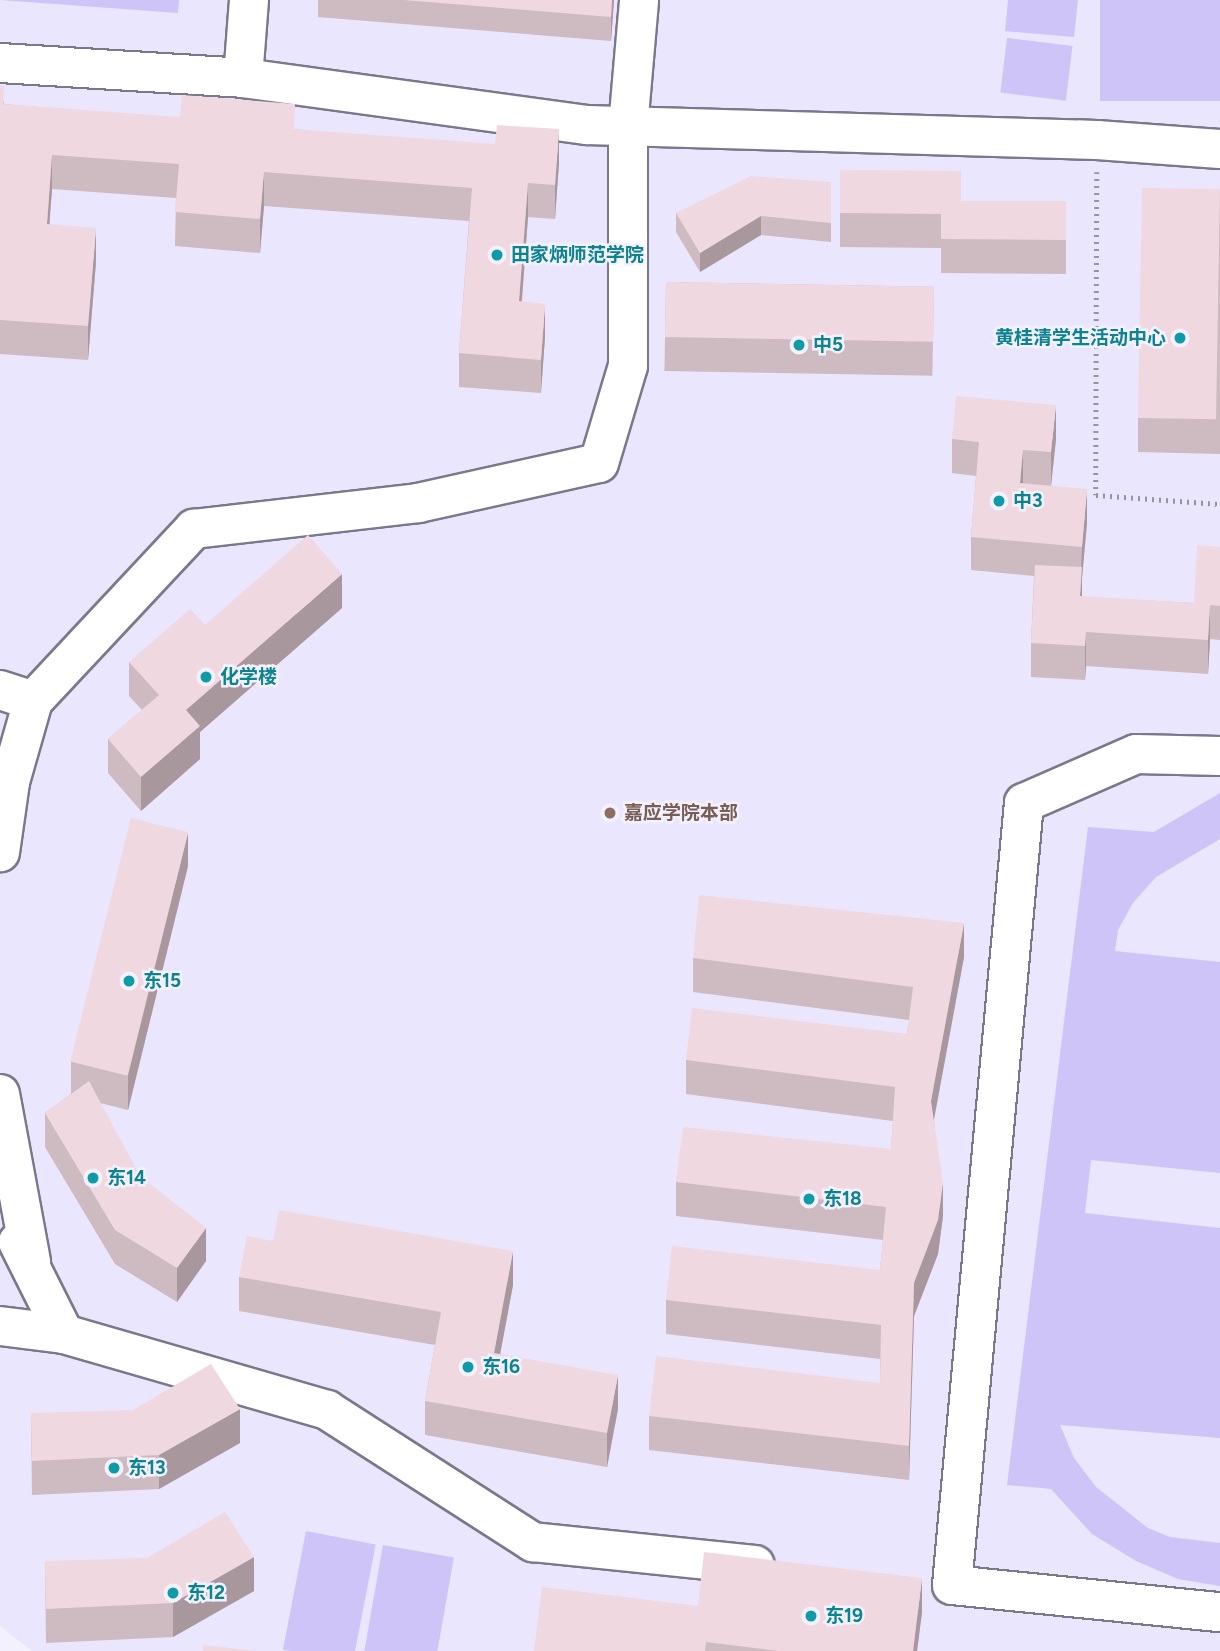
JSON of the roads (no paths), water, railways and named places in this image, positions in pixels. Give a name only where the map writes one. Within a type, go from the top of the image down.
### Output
[{"type":"lane","points":[[243,78],[249,0]]},
{"type":"lane","points":[[0,852],[5,780],[16,696],[194,529],[418,503],[599,463],[628,366],[628,127],[639,0]]},
{"type":"lane","points":[[0,63],[243,78],[628,127],[1097,140],[1220,149]]},
{"type":"lane","points":[[952,1585],[1024,803],[1136,754],[1220,756]]},
{"type":"lane","points":[[0,1094],[31,1262]]},
{"type":"lane","points":[[0,1217],[31,1262],[64,1334]]},
{"type":"lane","points":[[0,1326],[64,1334],[327,1410],[533,1542],[790,1568]]},
{"type":"lane","points":[[911,1581],[1220,1612]]},
{"type":"place","name":"田家炳师范学院","points":[[497,255]]},
{"type":"place","name":"黄桂清学生活动中心","points":[[1180,338]]},
{"type":"place","name":"中5","points":[[799,345]]},
{"type":"place","name":"中3","points":[[999,501]]},
{"type":"place","name":"化学楼","points":[[206,677]]},
{"type":"place","name":"嘉应学院本部","points":[[610,813]]},
{"type":"place","name":"东15","points":[[129,981]]},
{"type":"place","name":"东14","points":[[93,1178]]},
{"type":"place","name":"东18","points":[[809,1199]]},
{"type":"place","name":"东16","points":[[468,1367]]},
{"type":"place","name":"东13","points":[[114,1468]]},
{"type":"place","name":"东12","points":[[173,1593]]},
{"type":"place","name":"东19","points":[[811,1616]]}]
